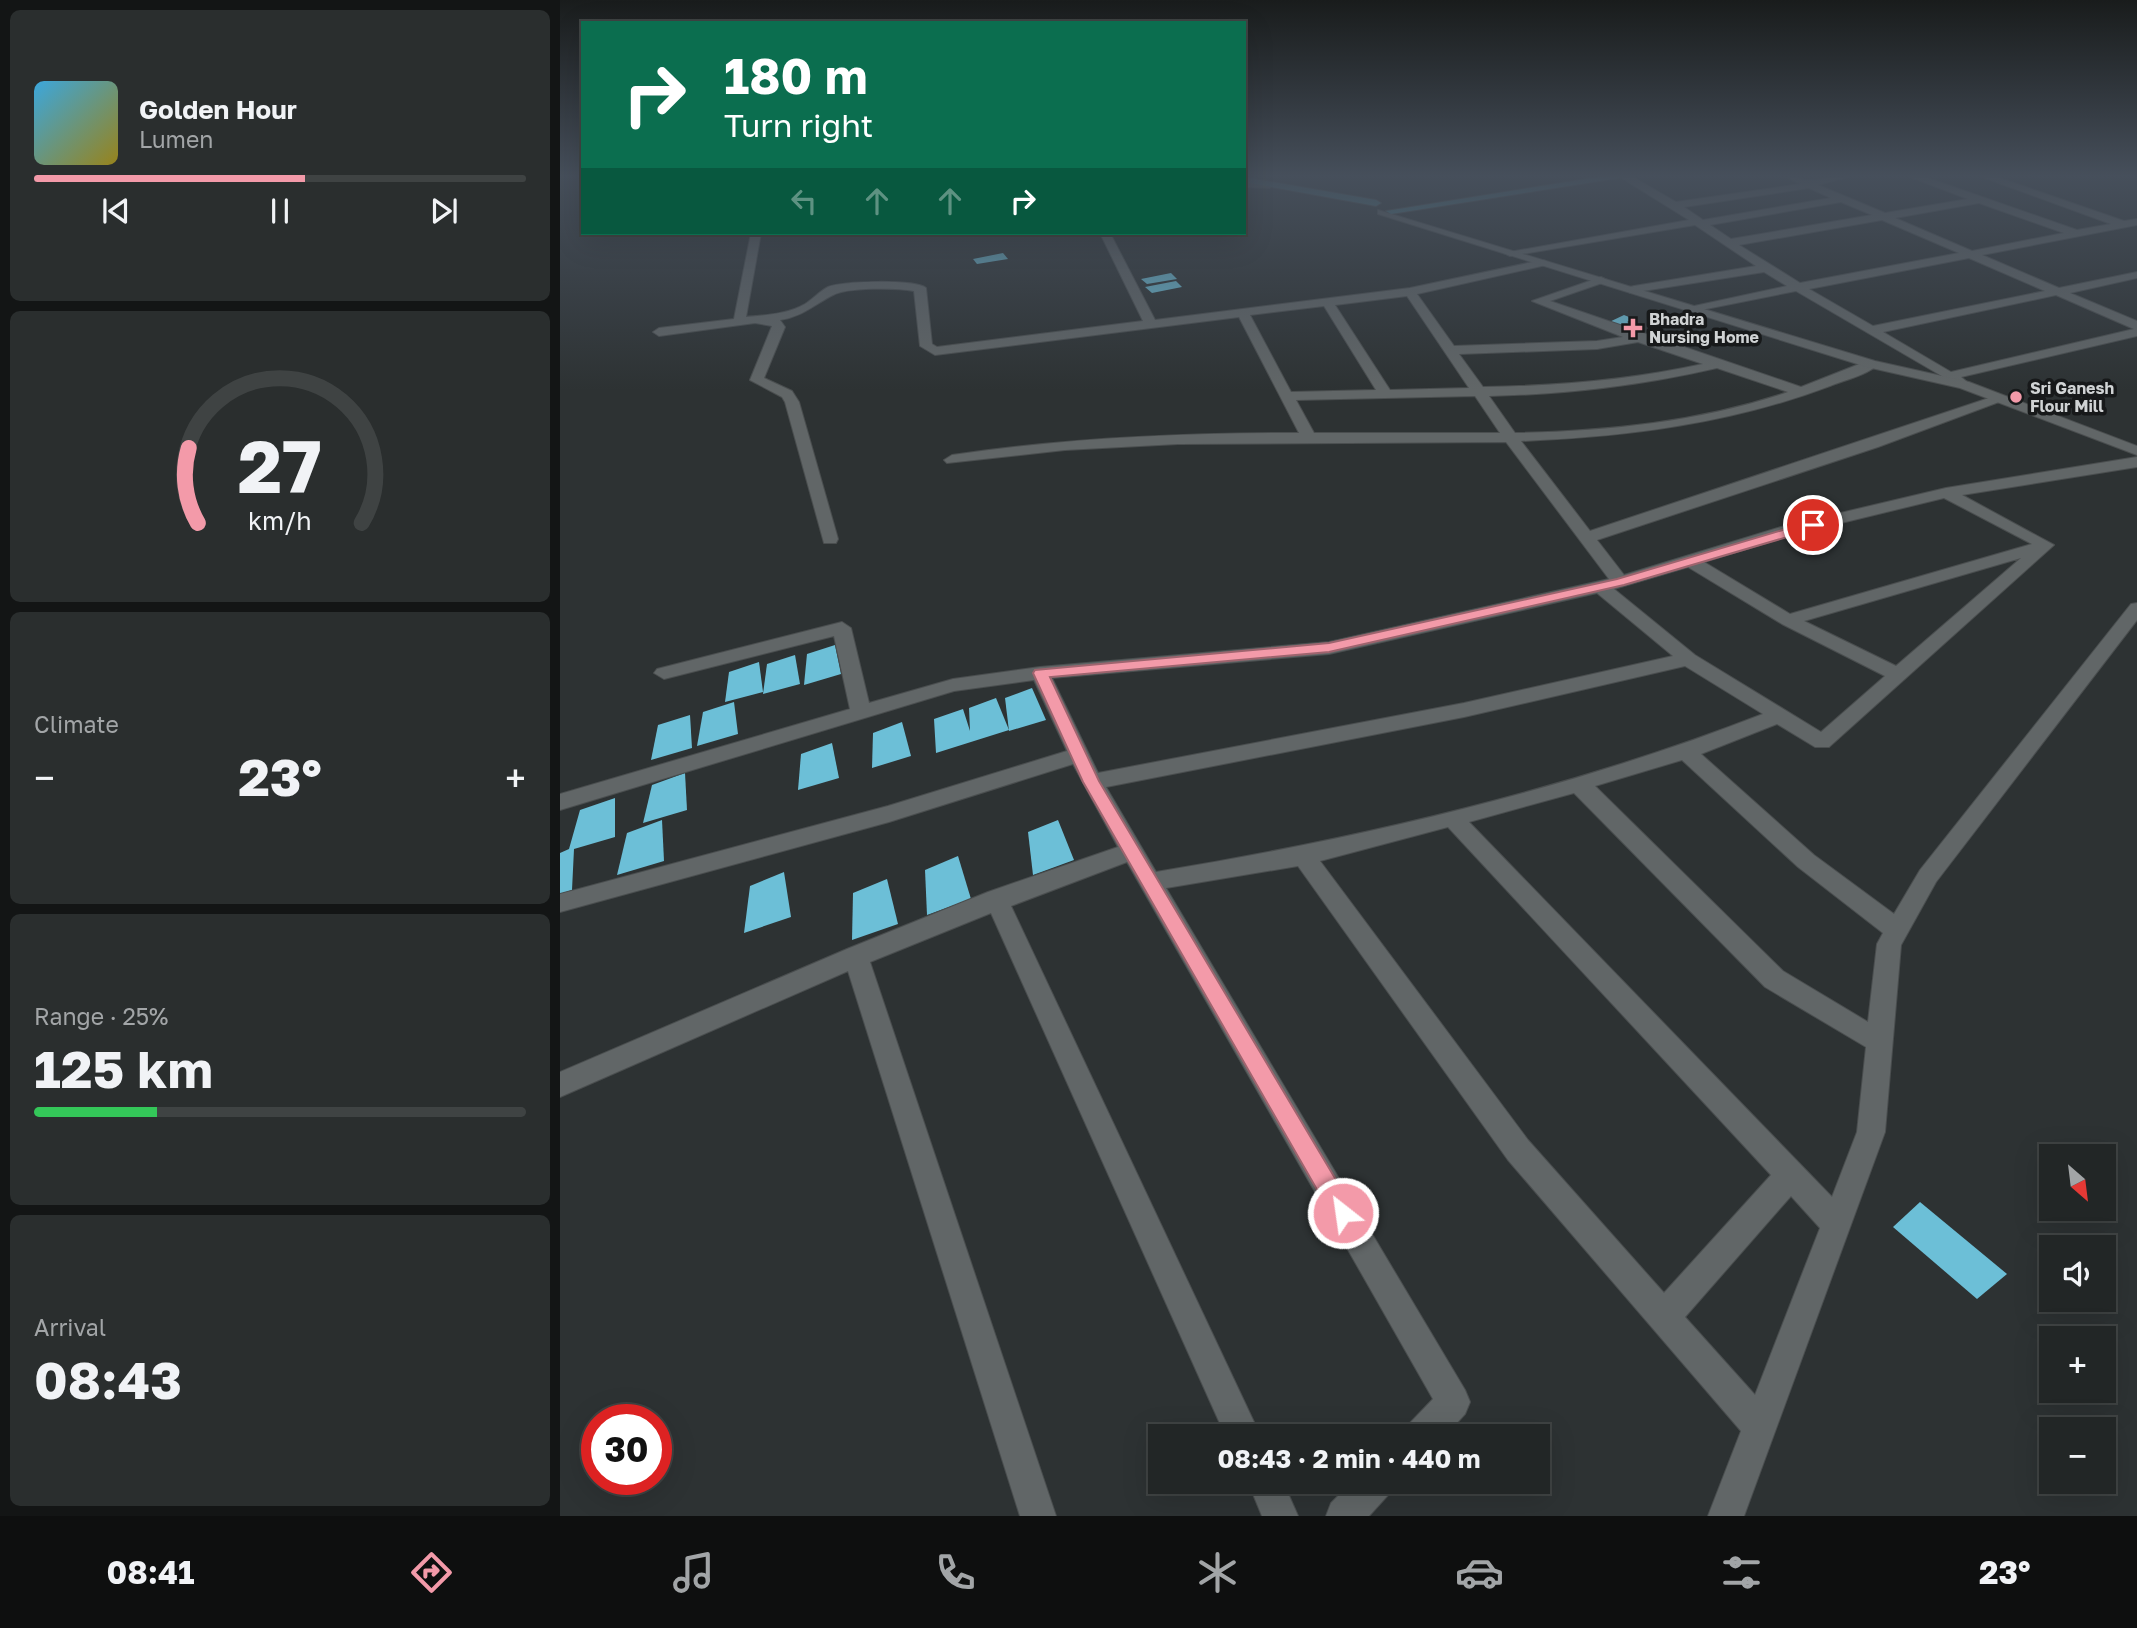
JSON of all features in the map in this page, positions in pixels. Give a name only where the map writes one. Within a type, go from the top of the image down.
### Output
[{"type":"street","points":[[739,323],[753,248]]},
{"type":"street","points":[[1112,248],[1151,325]]},
{"type":"street","points":[[1495,248],[1872,364],[1964,385],[2137,451]]},
{"type":"street","points":[[1510,253],[1543,248]]},
{"type":"street","points":[[1737,248],[1766,268],[1964,385]]},
{"type":"street","points":[[1953,248],[2137,329]]},
{"type":"street","points":[[1691,308],[2006,248]]},
{"type":"street","points":[[659,332],[757,321],[798,312],[832,290],[899,285],[920,288],[926,346],[935,351],[1410,292],[1542,262]]},
{"type":"street","points":[[1634,290],[1766,268]]},
{"type":"street","points":[[1872,330],[2137,275]]},
{"type":"street","points":[[1601,280],[1538,301],[1638,338],[1805,393]]},
{"type":"street","points":[[1410,292],[1511,438],[1587,538],[1610,584],[1688,659],[1822,741],[2046,545]]},
{"type":"street","points":[[1327,302],[1385,394]]},
{"type":"street","points":[[1243,313],[1309,438]]},
{"type":"street","points":[[757,321],[776,323],[779,327],[757,380],[787,394],[792,402],[830,539]]},
{"type":"street","points":[[1949,376],[2137,329]]},
{"type":"street","points":[[1450,349],[1597,345],[1638,338]]},
{"type":"street","points":[[1287,396],[1555,390],[1644,381],[1719,364]]},
{"type":"street","points":[[952,460],[1013,449],[1208,438],[1511,438],[1592,434],[1706,419],[1805,393],[1872,364]]},
{"type":"street","points":[[1587,538],[1861,448],[2000,399]]},
{"type":"street","points":[[560,802],[953,685],[1040,673],[1329,648],[1610,584],[1787,531],[1946,493],[2137,462]]},
{"type":"street","points":[[1946,493],[2046,545]]},
{"type":"street","points":[[1788,620],[2046,545]]},
{"type":"street","points":[[1691,561],[1788,620],[1898,675]]},
{"type":"street","points":[[1726,1516],[1871,1132],[1889,944],[1928,876],[2137,608]]},
{"type":"street","points":[[664,673],[842,628],[861,712]]},
{"type":"street","points":[[1091,782],[1464,710],[1688,659]]},
{"type":"street","points":[[1040,673],[1091,782],[1453,1402],[1432,1424]]},
{"type":"street","points":[[1150,882],[1304,856],[1452,818],[1579,784],[1685,751],[1780,715]]},
{"type":"street","points":[[1685,751],[1806,861],[1897,930]]},
{"type":"street","points":[[560,903],[889,814],[1079,755]]},
{"type":"street","points":[[1579,784],[1774,979],[1880,1042]]},
{"type":"street","points":[[1452,818],[1836,1223]]},
{"type":"street","points":[[560,1085],[856,956],[996,899],[1132,851]]},
{"type":"street","points":[[1304,856],[1518,1150],[1760,1427]]},
{"type":"street","points":[[996,899],[1238,1424]]},
{"type":"street","points":[[856,956],[1038,1516]]},
{"type":"street","points":[[1664,1317],[1790,1175]]},
{"type":"street","points":[[1270,1494],[1280,1516]]},
{"type":"street","points":[[1344,1516],[1365,1494]]},
{"type":"building","points":[[1003,253],[1008,259],[977,264],[973,259]]},
{"type":"building","points":[[1171,273],[1177,279],[1147,284],[1141,279]]},
{"type":"building","points":[[1176,281],[1182,287],[1152,293],[1145,287]]},
{"type":"building","points":[[1624,315],[1634,319],[1627,322],[1644,329],[1632,334],[1605,324]]},
{"type":"building","points":[[835,645],[841,674],[804,685],[807,654]]},
{"type":"building","points":[[795,655],[800,684],[763,694],[767,664]]},
{"type":"building","points":[[759,662],[763,692],[725,702],[729,672]]},
{"type":"building","points":[[1032,688],[1046,720],[1009,731],[1005,698]]},
{"type":"building","points":[[996,698],[1009,730],[936,753],[934,719],[963,709],[970,731],[969,708]]},
{"type":"building","points":[[734,702],[738,734],[697,746],[703,712]]},
{"type":"building","points":[[690,715],[692,748],[651,760],[658,725]]},
{"type":"building","points":[[902,722],[911,756],[872,768],[873,733]]},
{"type":"building","points":[[832,743],[839,778],[798,790],[801,754]]},
{"type":"building","points":[[685,773],[687,810],[643,823],[652,785]]},
{"type":"building","points":[[615,798],[615,837],[574,849],[572,890],[560,894],[560,853],[569,849],[580,810]]},
{"type":"building","points":[[662,820],[664,861],[617,875],[627,833]]},
{"type":"building","points":[[1058,820],[1074,860],[1033,875],[1028,832]]},
{"type":"building","points":[[958,856],[971,899],[927,915],[925,870]]},
{"type":"building","points":[[784,872],[791,917],[744,933],[750,886]]},
{"type":"building","points":[[887,879],[898,924],[852,940],[853,893]]},
{"type":"building","points":[[1920,1202],[2007,1274],[1977,1299],[1893,1227]]},
{"type":"place","name":"Bhadra Nursing Home","points":[[1633,328]]},
{"type":"place","name":"Sri Ganesh Flour Mill","points":[[2016,397]]},
{"type":"route","points":[[1343,1213],[1091,782],[1040,673],[1329,648],[1620,582],[1813,525]]}]
